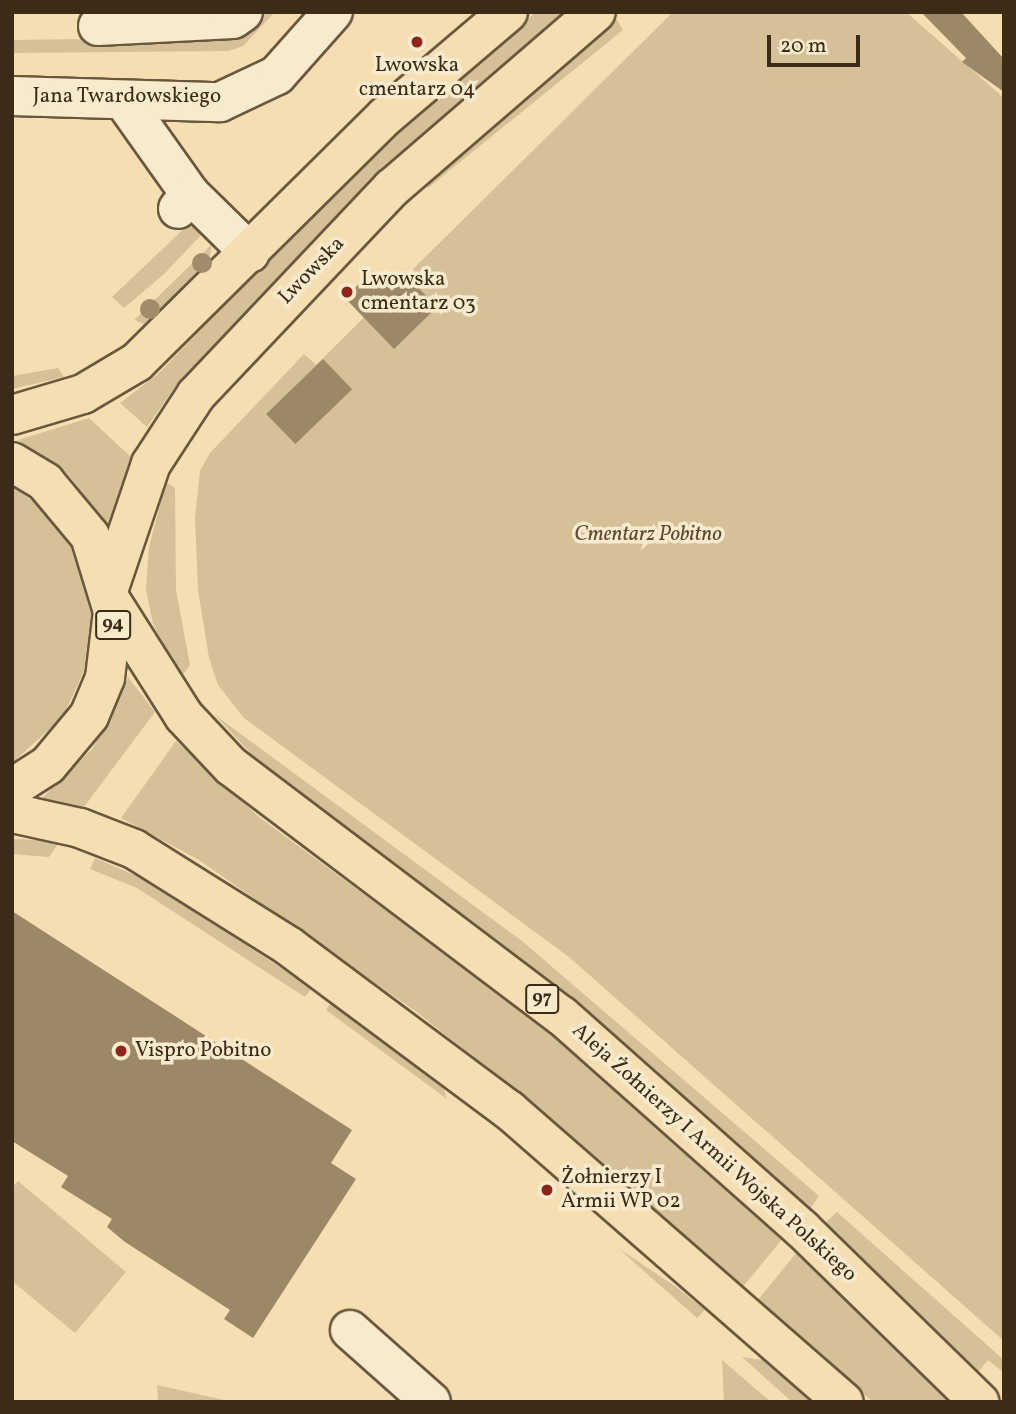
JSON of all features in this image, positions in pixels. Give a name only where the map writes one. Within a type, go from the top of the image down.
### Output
[{"type":"main road","points":[[12,415],[83,394],[127,371],[250,253],[386,116],[508,12]]},
{"type":"main road","name":"Lwowska","points":[[110,594],[151,464],[196,395],[402,179],[596,12]]},
{"type":"main road","name":"94","points":[[12,462],[68,505],[90,536],[110,594],[110,653],[89,716],[48,765],[12,788]]},
{"type":"main road","name":"Aleja Żołnierzy I Armii Wojska Polskiego","points":[[110,594],[184,716],[231,766],[562,1016],[802,1229],[979,1402]]},
{"type":"main road","points":[[12,813],[80,828],[146,855],[313,963],[509,1111],[844,1402]]},
{"type":"street","points":[[98,26],[233,19],[243,12]]},
{"type":"street","name":"Jana Twardowskiego","points":[[12,96],[220,102],[256,89],[277,75],[333,12]]},
{"type":"street","points":[[124,101],[184,202],[250,253]]},
{"type":"street","points":[[350,1330],[431,1402]]},
{"type":"green space","points":[[263,12],[275,12],[243,46],[229,51],[12,53],[12,40],[86,39],[254,23]]},
{"type":"green space","points":[[536,12],[569,12],[364,190],[175,387],[147,427],[120,403],[158,374],[372,153]]},
{"type":"green space","name":"Cmentarz Pobitno","points":[[673,12],[906,12],[1004,98],[1004,1341],[569,957],[244,718],[218,685],[209,658],[198,590],[195,518],[200,471],[210,453],[304,354],[316,365]]},
{"type":"green space","points":[[617,20],[623,30],[428,188],[425,182],[516,99]]},
{"type":"green space","points":[[188,225],[204,232],[164,274],[124,308],[112,297]]},
{"type":"green space","points":[[212,244],[208,266],[186,290],[147,325],[134,320]]},
{"type":"green space","points":[[58,368],[64,377],[12,389],[12,376]]},
{"type":"green space","points":[[89,418],[131,457],[108,525],[67,473],[18,440]]},
{"type":"green space","points":[[166,482],[175,488],[176,590],[190,665],[181,677],[153,624],[146,589],[149,547]]},
{"type":"green space","points":[[12,486],[44,509],[76,555],[91,609],[91,637],[86,666],[63,717],[12,763]]},
{"type":"green space","points":[[128,677],[155,712],[84,807],[42,798],[93,748]]},
{"type":"green space","points":[[215,715],[522,941],[819,1196],[810,1209],[566,992],[267,771]]},
{"type":"green space","points":[[176,741],[259,817],[556,1036],[783,1238],[742,1288],[543,1113],[418,1013],[199,860],[121,818]]},
{"type":"green space","points":[[12,839],[58,844],[49,857],[12,854]]},
{"type":"green space","points":[[95,858],[148,881],[312,988],[305,997],[137,888],[90,869]]},
{"type":"green space","points":[[332,1001],[442,1084],[447,1099],[326,1010]]},
{"type":"green space","points":[[18,1181],[126,1272],[75,1333],[12,1281],[12,1187]]},
{"type":"green space","points":[[837,1212],[1004,1360],[1004,1373],[988,1360],[978,1372],[825,1223]]},
{"type":"green space","points":[[618,1248],[679,1289],[705,1310],[697,1318]]},
{"type":"green space","points":[[797,1252],[952,1402],[873,1402],[757,1301]]},
{"type":"green space","points":[[742,1357],[764,1360],[812,1402],[792,1402]]},
{"type":"green space","points":[[722,1360],[771,1402],[724,1402]]},
{"type":"green space","points":[[157,1385],[233,1402],[158,1402]]},
{"type":"building","points":[[921,12],[961,12],[1004,59],[1004,92],[962,62],[966,58]]},
{"type":"building","points":[[372,271],[392,291],[407,276],[437,307],[394,349],[345,298]]},
{"type":"building","points":[[323,359],[352,389],[295,444],[266,414]]},
{"type":"building","name":"Vispro Pobitno","points":[[12,911],[352,1130],[331,1163],[356,1179],[253,1338],[224,1319],[230,1310],[125,1242],[107,1227],[112,1219],[61,1187],[68,1176],[12,1141]]},
{"type":"place","name":"Lwowska cmentarz 04","points":[[417,42]]},
{"type":"place","name":"Lwowska cmentarz 03","points":[[347,292]]},
{"type":"place","name":"Vispro Pobitno","points":[[121,1051]]},
{"type":"place","name":"Żołnierzy I Armii WP 02","points":[[547,1190]]}]
